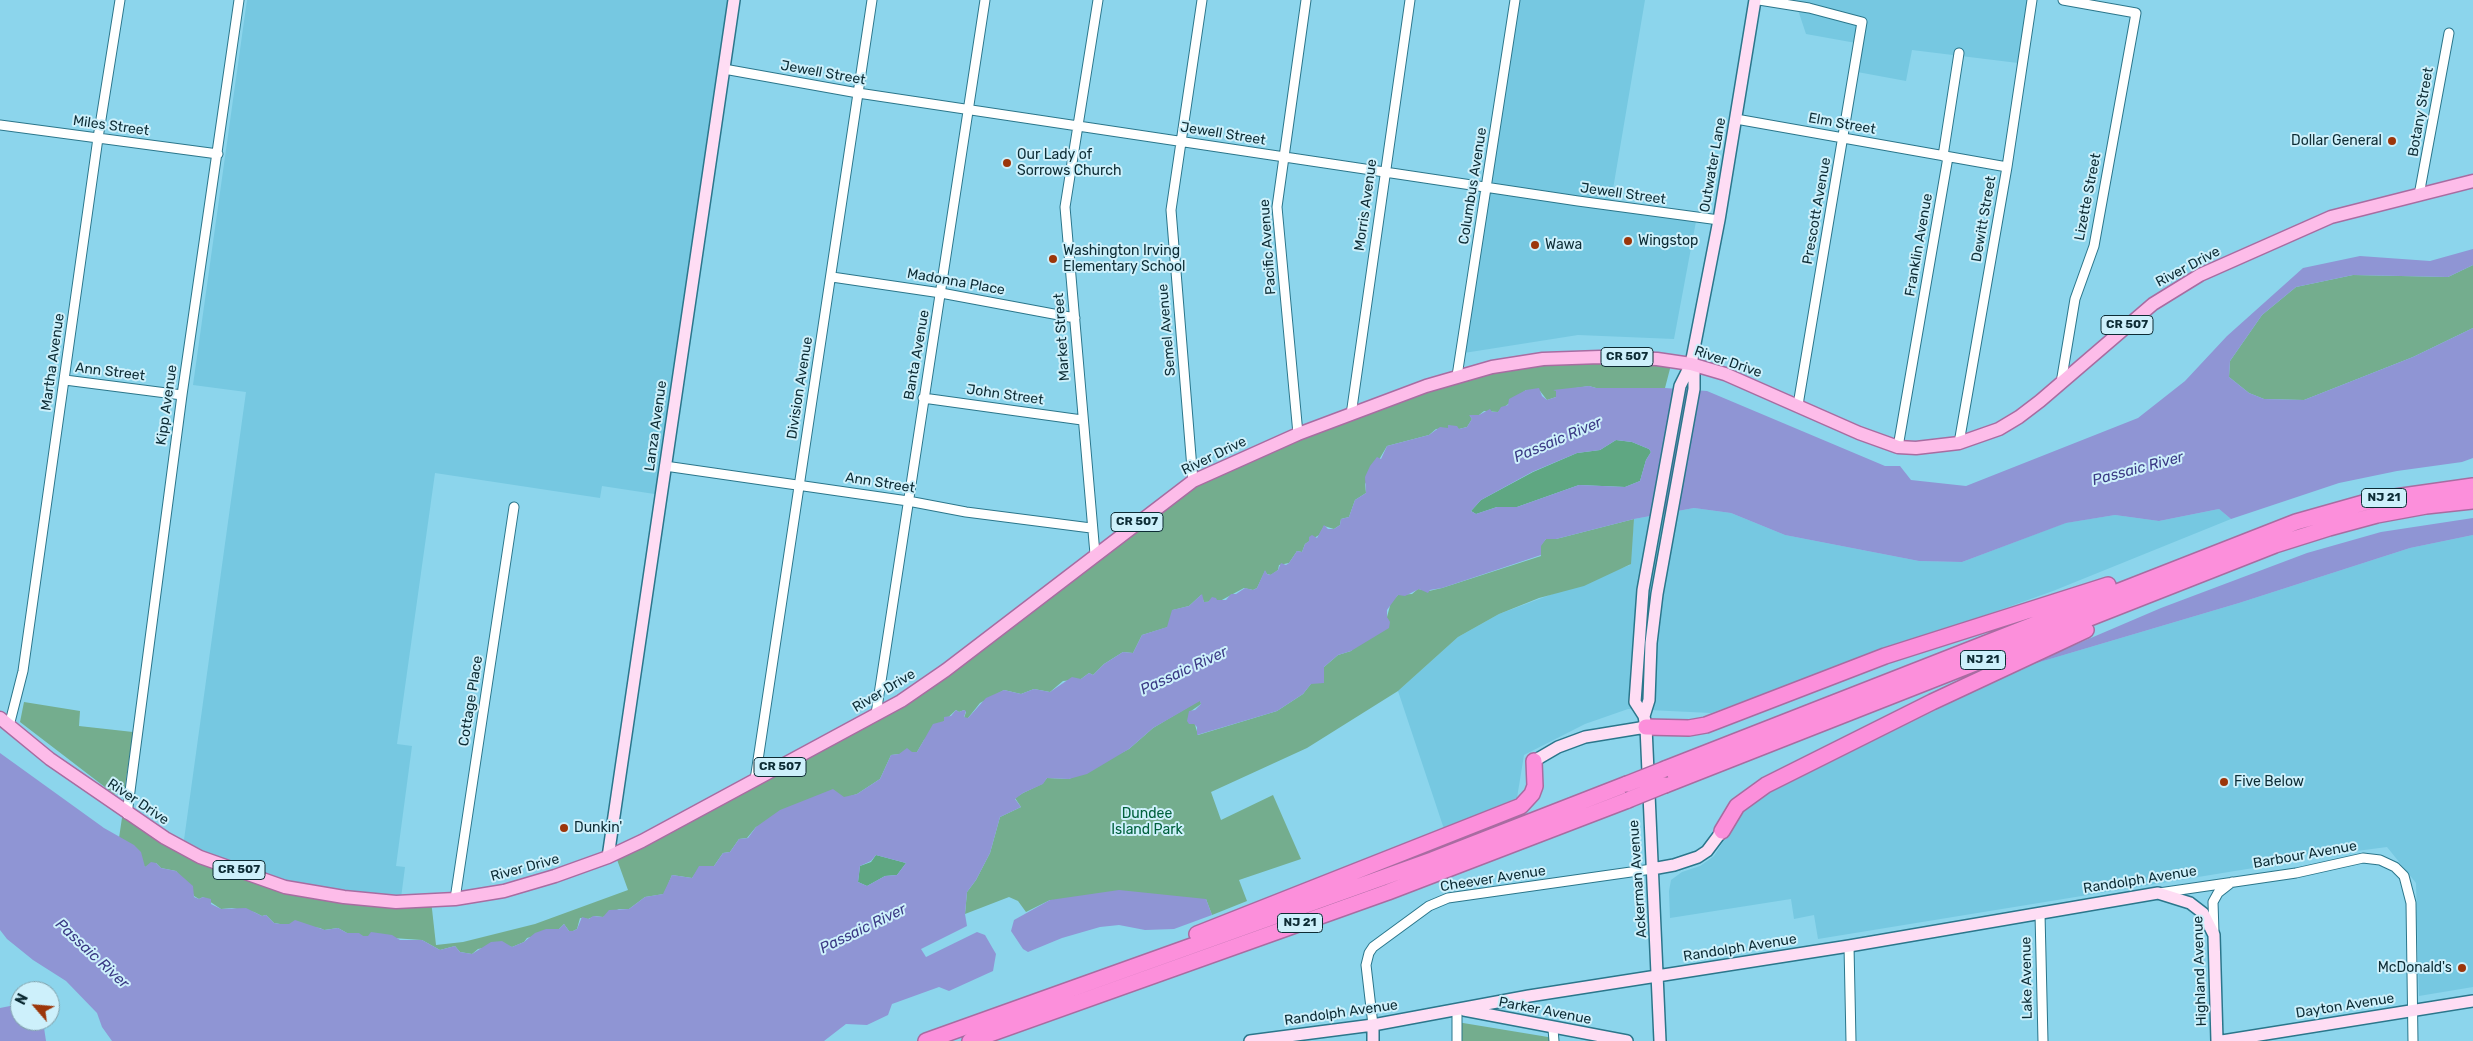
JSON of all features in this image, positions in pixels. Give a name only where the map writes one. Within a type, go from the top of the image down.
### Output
[{"type":"highway","name":"NJ 21","points":[[926,1041],[1424,863],[1665,769],[2374,500],[2424,491],[2473,486]]},
{"type":"highway","name":"NJ 21","points":[[970,1041],[1388,892],[1665,786],[2299,529],[2473,501]]},
{"type":"highway","points":[[1645,721],[1689,728],[1706,725],[1919,644],[2102,587],[2228,540],[2299,529]]},
{"type":"highway","points":[[1722,831],[1736,806],[1766,785],[2000,669],[2110,619],[2236,568],[2299,529]]},
{"type":"highway","points":[[1022,1006],[1115,965],[1521,806],[1532,794],[1535,786],[1534,761]]},
{"type":"main road","name":"River Drive","points":[[5,722],[50,759],[127,814],[200,857],[285,887],[344,897],[396,902],[455,899],[504,891],[556,876],[608,857],[642,841],[900,701],[946,670],[1095,554],[1193,481],[1298,434],[1457,376],[1492,367],[1573,357],[1640,358],[1691,364],[1725,374],[1859,433],[1898,446],[1916,448],[1959,443],[1999,428],[2019,417],[2153,304],[2183,284],[2283,237],[2331,217],[2473,181]]},
{"type":"street","name":"Martha Avenue","points":[[5,722],[23,671],[98,138],[120,0]]},
{"type":"street","name":"Kipp Avenue","points":[[127,814],[182,395],[239,0]]},
{"type":"street","name":"Lanza Avenue","points":[[608,857],[734,0]]},
{"type":"street","name":"Division Avenue","points":[[755,780],[832,277],[872,0]]},
{"type":"street","name":"Banta Avenue","points":[[876,714],[984,0]]},
{"type":"street","name":"Market Street","points":[[1095,554],[1091,528],[1065,207],[1098,0]]},
{"type":"street","name":"Semel Avenue","points":[[1193,481],[1171,210],[1202,0]]},
{"type":"street","name":"Pacific Avenue","points":[[1298,434],[1277,207],[1306,0]]},
{"type":"street","name":"Morris Avenue","points":[[1351,415],[1410,0]]},
{"type":"street","name":"Columbus Avenue","points":[[1457,376],[1514,0]]},
{"type":"street","name":"Outwater Lane","points":[[1649,548],[1680,386],[1691,364],[1719,220],[1755,0]]},
{"type":"street","name":"Prescott Avenue","points":[[1759,0],[1809,8],[1862,22],[1844,139],[1798,405]]},
{"type":"street","name":"Dewitt Street","points":[[1959,443],[2007,167],[2032,0]]},
{"type":"street","name":"Lizette Street","points":[[2061,383],[2075,299],[2094,246],[2136,13],[2063,0]]},
{"type":"street","name":"Botany Street","points":[[2419,195],[2449,33]]},
{"type":"street","name":"Franklin Avenue","points":[[1898,446],[1946,157],[1959,53]]},
{"type":"street","name":"Jewell Street","points":[[724,68],[858,93],[1384,173],[1719,220]]},
{"type":"street","name":"Elm Street","points":[[1736,120],[2007,167]]},
{"type":"street","name":"Miles Street","points":[[0,125],[218,154]]},
{"type":"street","name":"Madonna Place","points":[[832,277],[941,293],[1075,318]]},
{"type":"street","name":"Outwater Lane","points":[[1664,551],[1694,389],[1694,372],[1691,364]]},
{"type":"street","name":"Ann Street","points":[[65,380],[182,395]]},
{"type":"street","name":"John Street","points":[[923,398],[1082,420]]},
{"type":"street","name":"Ann Street","points":[[666,466],[908,501],[966,512],[1091,528]]},
{"type":"street","name":"Cottage Place","points":[[455,899],[514,507]]},
{"type":"street","name":"Ackerman Avenue","points":[[1645,721],[1635,702],[1642,590],[1649,548]]},
{"type":"street","name":"Ackerman Avenue","points":[[1660,1041],[1645,721],[1649,700],[1654,615],[1664,551]]},
{"type":"street","points":[[1534,761],[1558,747],[1585,737],[1645,721]]},
{"type":"street","points":[[1652,869],[1674,865],[1698,857],[1707,851],[1722,831]]},
{"type":"street","name":"Barbour Avenue","points":[[2235,880],[2296,873],[2363,858],[2386,862],[2395,867],[2404,876],[2411,903],[2412,1011]]},
{"type":"street","name":"Cheever Avenue","points":[[1373,1026],[1366,965],[1369,953],[1374,947],[1428,906],[1448,898],[1652,869]]},
{"type":"street","name":"Randolph Avenue","points":[[1250,1041],[1373,1026],[1457,1009],[1849,946],[2040,914],[2060,908],[2235,880]]},
{"type":"street","name":"Highland Avenue","points":[[2217,1041],[2213,902],[2218,893],[2235,880]]},
{"type":"street","points":[[2158,893],[2190,902],[2203,914],[2214,934]]},
{"type":"street","name":"Lake Avenue","points":[[2040,914],[2043,1041]]},
{"type":"street","points":[[1849,946],[1851,1041]]},
{"type":"street","name":"Dayton Avenue","points":[[2222,1041],[2473,1001]]},
{"type":"street","points":[[1457,1009],[1457,1041]]},
{"type":"street","name":"Parker Avenue","points":[[1457,1009],[1627,1041]]},
{"type":"street","points":[[2412,1011],[2413,1041]]},
{"type":"street","points":[[1373,1026],[1373,1041]]},
{"type":"street","points":[[1554,1028],[1554,1041]]},
{"type":"shaded area","points":[[247,0],[733,0],[661,495],[602,486],[600,498],[435,473],[397,744],[412,746],[396,866],[405,867],[401,898],[277,884],[183,847],[246,392],[193,385]]},
{"type":"shaded area","points":[[1516,0],[1645,0],[1611,201],[1697,216],[1674,339],[1578,335],[1464,353]]},
{"type":"shaded area","points":[[1778,0],[2030,0],[2018,63],[1912,50],[1906,81],[1852,71],[1856,43],[1806,34],[1797,7]]},
{"type":"shaded area","points":[[1694,508],[1731,513],[1785,535],[1919,561],[1962,562],[2065,523],[2115,515],[2159,521],[2219,509],[2231,519],[2053,591],[1711,713],[1628,709],[1585,724],[1524,755],[1517,798],[1444,829],[1398,691],[1458,637],[1499,614],[1630,565],[1634,519]]},
{"type":"shaded area","points":[[2473,535],[2473,987],[2419,996],[2416,883],[2387,847],[2326,855],[2301,854],[2283,858],[2284,863],[1818,939],[1814,915],[1794,919],[1791,899],[1670,918],[1669,891],[1671,880],[1682,872],[1700,866],[1714,856],[1744,809],[1761,797],[2023,667],[2239,603],[2410,548]]},
{"type":"green space","points":[[2473,265],[2473,328],[2413,357],[2304,400],[2264,399],[2249,393],[2229,377],[2230,361],[2262,315],[2296,287],[2353,275],[2448,277]]},
{"type":"green space","points":[[1563,358],[1672,361],[1665,388],[1596,388],[1589,386],[1556,391],[1556,397],[1547,400],[1540,391],[1526,390],[1498,412],[1484,411],[1479,415],[1470,416],[1472,419],[1467,427],[1459,429],[1448,425],[1448,428],[1436,429],[1429,435],[1387,446],[1365,484],[1366,493],[1355,500],[1349,517],[1341,519],[1340,525],[1334,529],[1324,526],[1319,535],[1305,544],[1302,552],[1297,551],[1289,563],[1279,565],[1278,570],[1271,575],[1265,571],[1257,588],[1253,590],[1244,588],[1220,601],[1204,602],[1201,595],[1189,606],[1173,610],[1168,627],[1142,635],[1133,653],[1123,652],[1104,664],[1093,675],[1089,673],[1081,679],[1063,681],[1050,692],[1034,689],[1021,694],[1004,690],[980,703],[968,718],[964,718],[966,712],[964,710],[959,712],[956,710],[924,740],[917,752],[891,755],[880,779],[857,794],[756,827],[747,838],[739,839],[730,852],[723,853],[714,866],[705,866],[697,871],[692,878],[672,875],[664,894],[645,897],[629,909],[619,909],[603,917],[580,918],[577,929],[573,931],[569,931],[564,924],[559,929],[527,938],[524,942],[512,947],[504,944],[478,949],[472,954],[460,952],[455,946],[440,950],[422,940],[363,936],[347,933],[338,928],[324,930],[274,923],[266,915],[262,916],[254,912],[232,908],[221,909],[203,897],[199,899],[194,896],[176,871],[161,868],[156,863],[145,867],[119,838],[123,811],[200,857],[285,887],[431,900],[436,945],[463,942],[535,924],[628,890],[615,854],[876,714],[1193,481],[1457,376]]},
{"type":"green space","points":[[1616,440],[1632,442],[1649,449],[1651,452],[1646,460],[1640,481],[1625,487],[1579,485],[1517,507],[1497,507],[1476,514],[1471,511],[1481,500],[1533,472],[1577,453],[1600,450]]},
{"type":"green space","name":"Dundee Island Park","points":[[1634,519],[1631,564],[1584,586],[1539,598],[1499,614],[1458,637],[1398,691],[1307,748],[1211,792],[1221,820],[1273,795],[1301,859],[1239,880],[1247,901],[1212,915],[1206,899],[1050,900],[1026,912],[1018,901],[1009,897],[965,914],[967,892],[976,880],[990,853],[1000,817],[1021,807],[1015,798],[1042,784],[1047,778],[1069,779],[1129,749],[1153,728],[1200,700],[1201,704],[1191,711],[1198,735],[1277,711],[1303,694],[1324,667],[1338,655],[1351,651],[1387,617],[1391,602],[1398,595],[1412,594],[1418,589],[1429,591],[1442,588],[1541,556],[1540,546],[1546,539],[1556,539]]},
{"type":"green space","points":[[24,702],[80,711],[79,726],[133,732],[124,793],[114,794],[20,722]]},
{"type":"green space","points":[[876,855],[906,863],[897,875],[885,876],[867,886],[858,882],[860,866],[871,862]]},
{"type":"green space","points":[[1457,1022],[1554,1038],[1554,1041],[1457,1041]]},
{"type":"water","name":"Passaic River","points":[[2473,249],[2473,265],[2448,277],[2353,275],[2296,287],[2262,315],[2230,361],[2229,377],[2249,393],[2264,399],[2304,400],[2413,357],[2473,328],[2473,458],[2462,462],[2397,471],[2339,483],[2231,519],[2219,509],[2159,521],[2115,515],[2066,523],[1962,562],[1919,561],[1785,535],[1731,513],[1694,508],[1634,519],[1556,539],[1546,539],[1541,546],[1541,555],[1442,588],[1430,590],[1428,593],[1419,589],[1405,596],[1398,595],[1387,610],[1387,617],[1390,622],[1389,628],[1351,651],[1338,655],[1324,667],[1324,683],[1311,684],[1303,694],[1277,711],[1197,735],[1197,727],[1194,724],[1189,724],[1187,721],[1189,711],[1195,710],[1201,704],[1200,701],[1153,728],[1129,749],[1087,774],[1069,779],[1047,778],[1043,784],[1023,793],[1015,799],[1021,807],[1000,817],[990,853],[976,880],[967,892],[965,914],[967,926],[921,949],[926,957],[977,932],[985,935],[996,954],[993,971],[949,991],[939,987],[892,1004],[888,1015],[867,1025],[846,1024],[824,1041],[112,1041],[102,1027],[97,1013],[66,981],[33,960],[7,939],[0,930],[0,753],[104,828],[134,845],[141,852],[145,867],[151,862],[156,863],[161,868],[176,871],[193,886],[194,897],[211,899],[211,904],[221,909],[246,908],[262,916],[266,915],[274,923],[280,924],[289,924],[295,920],[325,930],[338,928],[347,933],[359,933],[363,936],[368,936],[371,932],[392,935],[400,940],[422,940],[440,950],[455,946],[460,952],[472,954],[491,942],[502,941],[512,947],[524,942],[535,933],[546,929],[559,929],[564,924],[569,931],[573,931],[577,929],[582,917],[589,919],[593,916],[603,917],[609,910],[629,909],[645,897],[663,894],[672,875],[692,878],[699,866],[714,866],[723,853],[730,852],[739,839],[748,838],[756,827],[780,810],[833,789],[844,797],[857,794],[880,779],[891,755],[899,754],[907,748],[912,752],[917,752],[933,724],[944,721],[944,717],[951,716],[956,710],[959,712],[966,711],[964,717],[968,718],[986,698],[1004,690],[1021,694],[1034,689],[1050,692],[1072,677],[1081,679],[1089,673],[1093,675],[1104,664],[1123,652],[1133,653],[1142,635],[1167,627],[1172,610],[1189,606],[1202,594],[1204,602],[1208,602],[1212,597],[1217,600],[1226,600],[1231,594],[1236,594],[1245,588],[1253,590],[1257,588],[1265,570],[1270,575],[1278,570],[1281,563],[1286,565],[1297,551],[1302,552],[1305,544],[1309,541],[1309,537],[1312,535],[1317,538],[1324,525],[1328,529],[1334,529],[1340,525],[1341,519],[1349,517],[1355,500],[1366,493],[1365,477],[1370,466],[1377,457],[1381,459],[1387,446],[1429,435],[1440,427],[1448,428],[1448,425],[1457,426],[1459,429],[1467,427],[1472,419],[1469,415],[1479,415],[1490,409],[1492,412],[1498,412],[1501,407],[1508,405],[1509,399],[1526,390],[1539,388],[1542,396],[1547,400],[1556,397],[1556,391],[1553,390],[1589,386],[1596,388],[1665,388],[1707,391],[1885,466],[1900,466],[1911,480],[1966,486],[2138,418],[2185,381],[2227,336],[2303,268],[2360,256],[2430,261]],"holes":[[[1616,440],[1632,442],[1649,449],[1651,452],[1646,460],[1640,481],[1625,487],[1579,485],[1517,507],[1497,507],[1476,514],[1471,511],[1481,500],[1532,472],[1577,453],[1600,450]],[[876,855],[906,863],[897,875],[885,876],[867,886],[858,882],[860,866],[871,861]]]},
{"type":"water","points":[[2473,518],[2473,535],[2410,548],[2239,603],[2023,667],[2161,608],[2307,553],[2381,532]]},
{"type":"water","points":[[1119,890],[1206,899],[1212,915],[1174,929],[1145,930],[1119,925],[1100,927],[1062,938],[1028,952],[1023,949],[1011,931],[1014,920],[1050,900]]},
{"type":"water","points":[[10,1006],[10,1031],[44,1031],[46,1041],[0,1041],[0,1008]]},
{"type":"place","name":"Dollar General","points":[[2392,141]]},
{"type":"place","name":"Our Lady of Sorrows Church","points":[[1007,163]]},
{"type":"place","name":"Wingstop","points":[[1628,241]]},
{"type":"place","name":"Wawa","points":[[1535,245]]},
{"type":"place","name":"Washington Irving Elementary School","points":[[1053,259]]},
{"type":"place","name":"Five Below","points":[[2224,782]]},
{"type":"place","name":"Dunkin'","points":[[564,828]]},
{"type":"place","name":"McDonald's","points":[[2462,968]]}]
